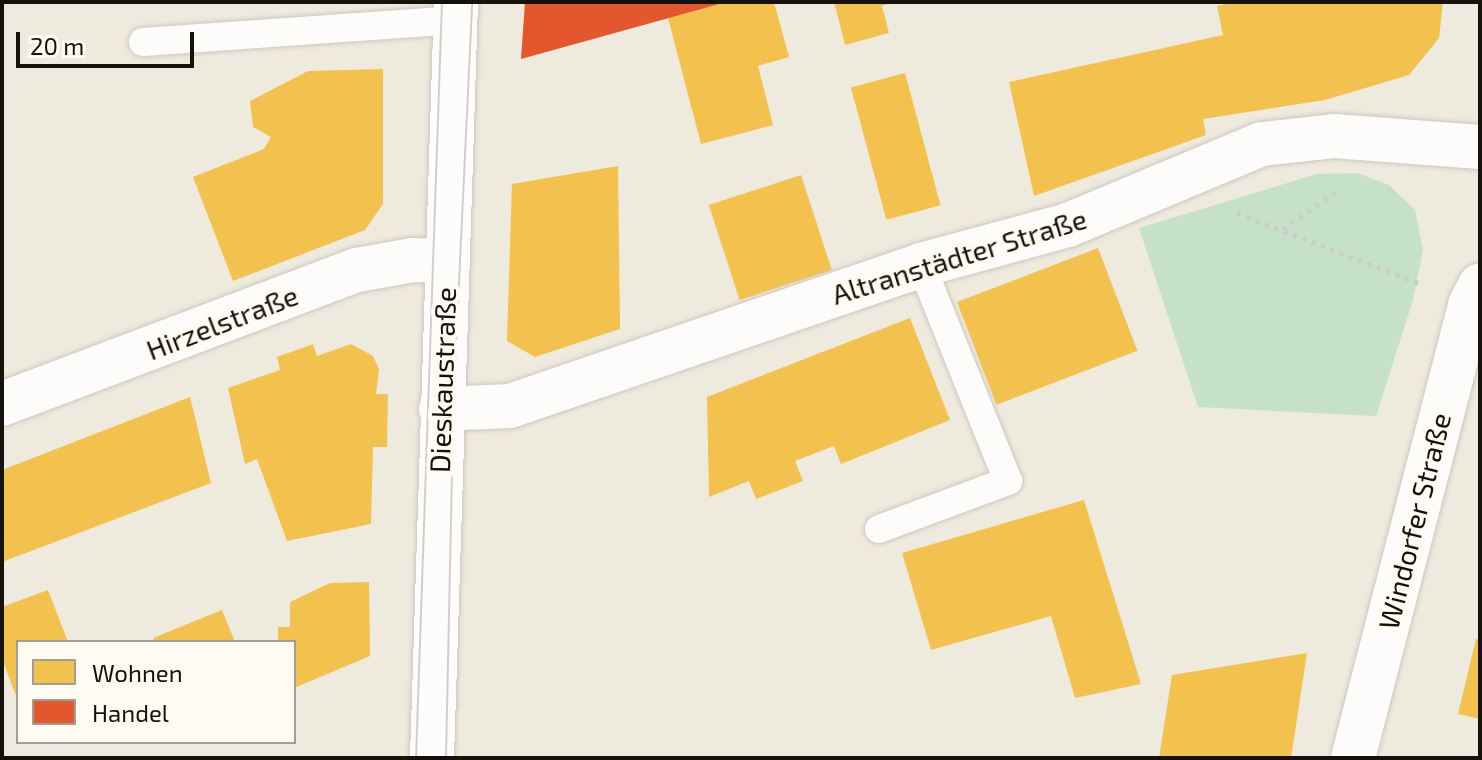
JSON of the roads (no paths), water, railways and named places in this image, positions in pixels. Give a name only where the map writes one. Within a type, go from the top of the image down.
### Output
[{"type":"street","name":"Dieskaustraße","points":[[432,758],[455,11]]},
{"type":"street","name":"Altranstädter Straße","points":[[441,409],[510,406],[921,265],[1068,225],[1262,144],[1334,136],[1480,147]]},
{"type":"street","name":"Hirzelstraße","points":[[2,404],[357,270],[413,260],[445,261]]},
{"type":"street","name":"Windorfer Straße","points":[[1353,758],[1475,295]]},
{"type":"lane","points":[[143,42],[455,11]]},
{"type":"lane","points":[[879,529],[1008,481],[921,265]]},
{"type":"tram line","points":[[416,758],[442,2]]},
{"type":"tram line","points":[[446,758],[453,410],[472,2]]}]
